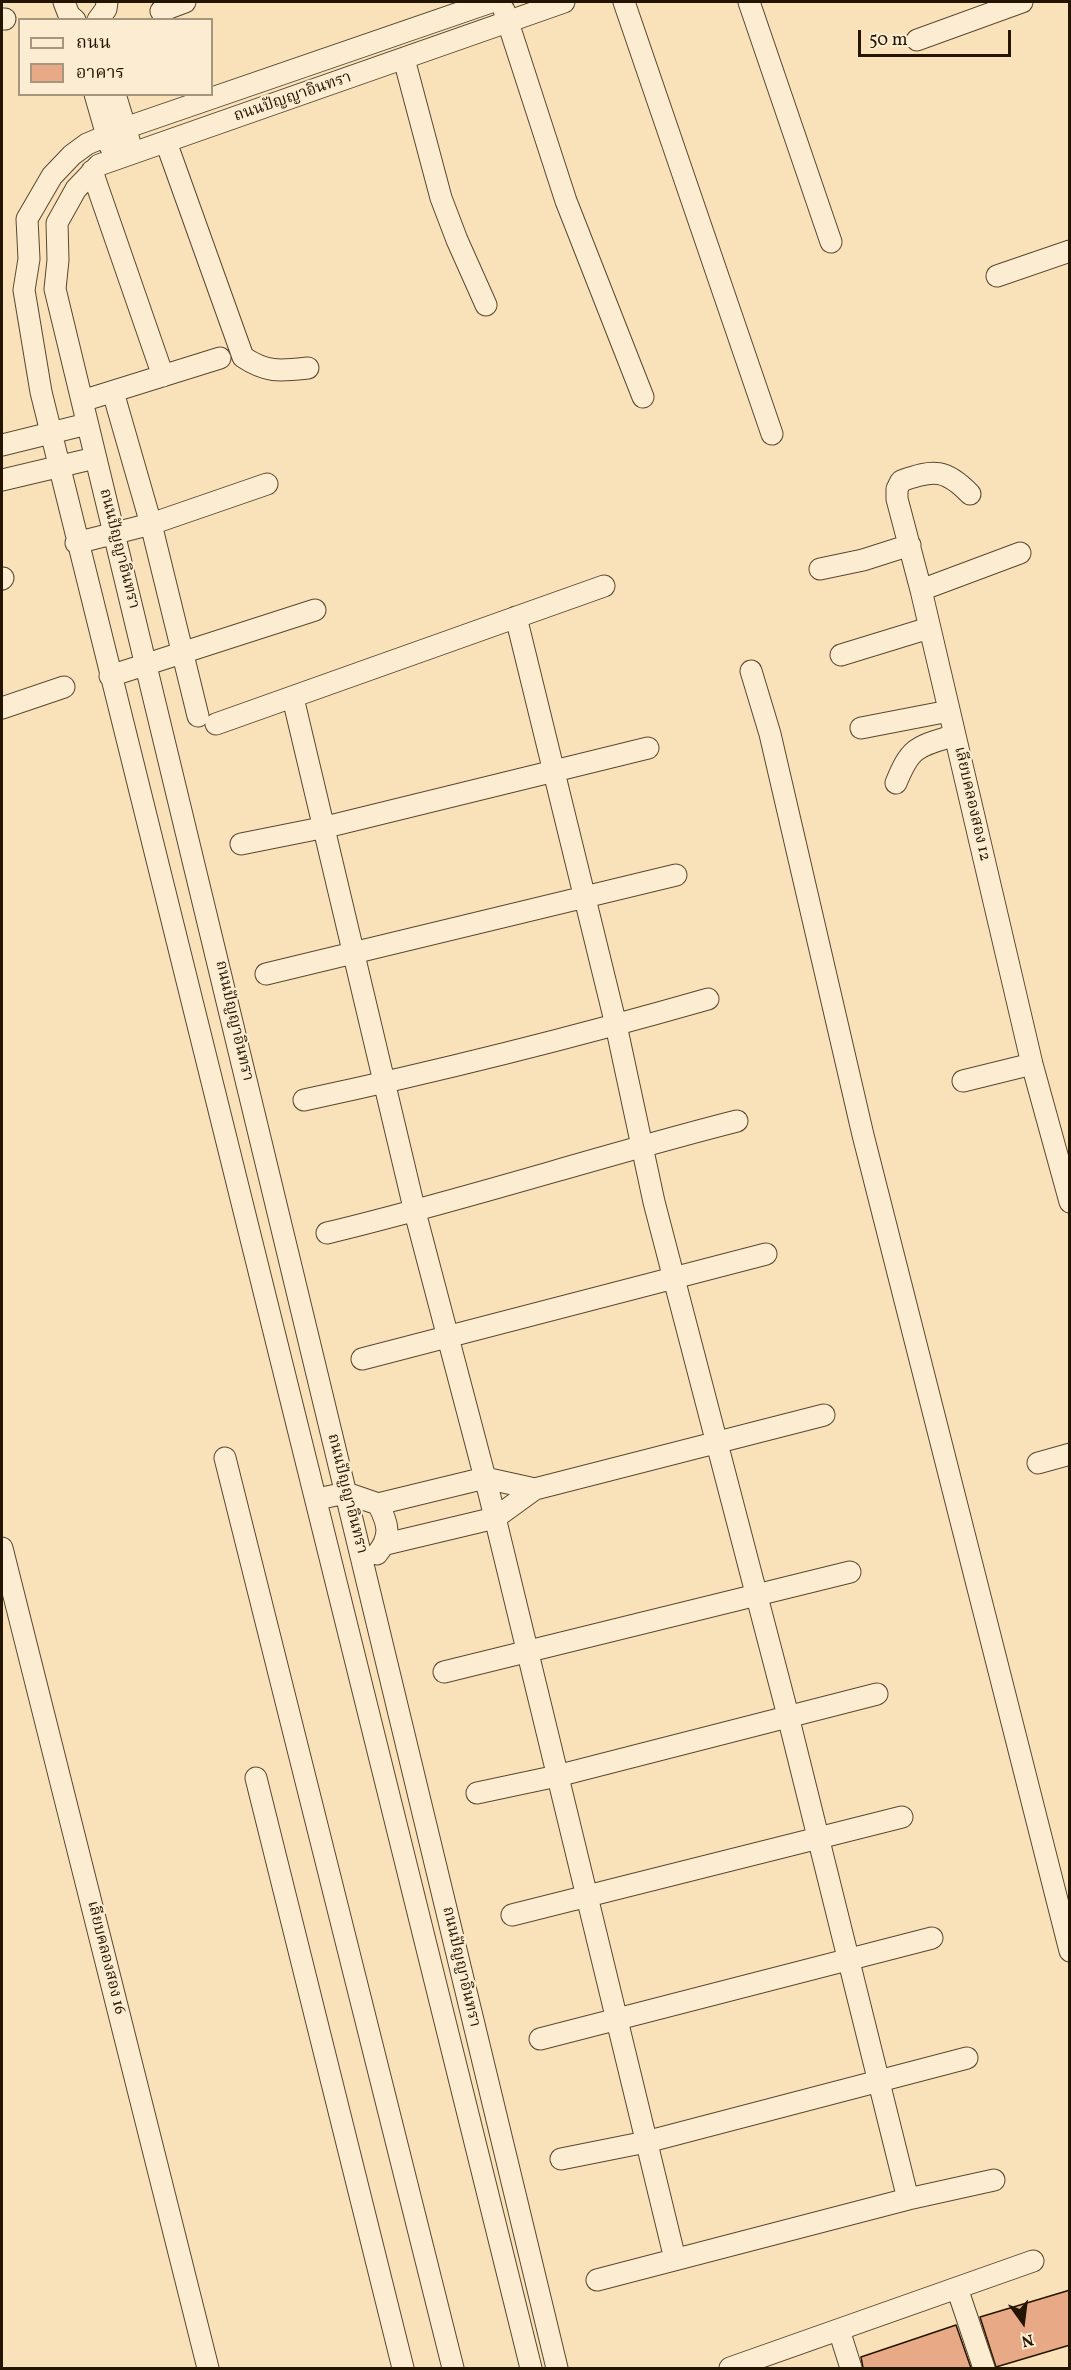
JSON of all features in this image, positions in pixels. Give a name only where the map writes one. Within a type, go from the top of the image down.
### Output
[{"type":"street","points":[[64,2],[73,18]]},
{"type":"street","points":[[100,18],[107,2]]},
{"type":"street","points":[[162,11],[185,2]]},
{"type":"street","name":"ถนนปัญญาอินทรา","points":[[491,2],[115,131],[87,144],[52,176],[27,219],[29,259],[24,290],[50,433],[76,543],[317,1499],[531,2368]]},
{"type":"street","points":[[500,2],[509,22],[566,201],[643,397]]},
{"type":"street","name":"ถนนปัญญาอินทรา","points":[[557,2368],[148,666],[55,289],[58,260],[57,223],[76,189],[92,171],[123,155],[166,142],[564,2]]},
{"type":"street","points":[[624,2],[772,434]]},
{"type":"street","points":[[749,2],[831,242]]},
{"type":"street","points":[[917,40],[1022,2]]},
{"type":"street","points":[[404,59],[441,198],[486,305]]},
{"type":"street","points":[[96,96],[115,131],[123,155]]},
{"type":"street","points":[[115,96],[115,131]]},
{"type":"street","points":[[166,142],[243,357],[258,368],[276,371],[308,368]]},
{"type":"street","points":[[92,171],[163,376]]},
{"type":"street","points":[[997,276],[1070,251]]},
{"type":"street","points":[[82,401],[220,358]]},
{"type":"street","points":[[113,392],[151,524],[182,655],[207,720],[293,698],[604,586]]},
{"type":"street","points":[[2,445],[87,424]]},
{"type":"street","points":[[2,480],[95,458]]},
{"type":"street","name":"เลียบคลองสอง 12","points":[[970,494],[948,475],[915,476],[901,481],[897,489],[897,499],[921,590],[1032,1064],[1070,1202]]},
{"type":"street","points":[[76,543],[151,524],[267,484]]},
{"type":"street","points":[[820,569],[863,560],[910,545]]},
{"type":"street","points":[[921,590],[1020,553]]},
{"type":"street","points":[[110,676],[148,666],[315,610]]},
{"type":"street","points":[[516,617],[616,1025],[642,1145],[758,1596],[908,2199]]},
{"type":"street","points":[[841,655],[929,628]]},
{"type":"street","points":[[751,671],[770,734],[869,1158],[1070,1951]]},
{"type":"street","points":[[2,708],[64,687]]},
{"type":"street","points":[[293,698],[326,827],[415,1212],[495,1518],[675,2259]]},
{"type":"street","points":[[861,728],[949,711]]},
{"type":"street","points":[[896,783],[906,758],[915,750],[955,735]]},
{"type":"street","points":[[241,844],[326,827],[648,748]]},
{"type":"street","points":[[266,974],[676,875]]},
{"type":"street","points":[[304,1100],[386,1083],[616,1025],[708,999]]},
{"type":"street","points":[[963,1081],[1032,1064]]},
{"type":"street","points":[[327,1233],[415,1212],[642,1145],[737,1121]]},
{"type":"street","points":[[362,1359],[766,1254]]},
{"type":"street","points":[[386,1544],[495,1518],[535,1489],[824,1415]]},
{"type":"street","points":[[1038,1463],[1070,1454]]},
{"type":"street","points":[[225,1458],[453,2368]]},
{"type":"street","points":[[317,1499],[346,1493],[378,1504],[485,1478],[535,1489]]},
{"type":"street","points":[[335,1577],[365,1570],[386,1544],[388,1523],[378,1504]]},
{"type":"street","name":"เลียบคลองสอง 16","points":[[2,1548],[208,2368]]},
{"type":"street","points":[[444,1672],[850,1572]]},
{"type":"street","points":[[477,1793],[557,1776],[877,1694]]},
{"type":"street","points":[[256,1778],[403,2368]]},
{"type":"street","points":[[512,1915],[902,1817]]},
{"type":"street","points":[[540,2039],[932,1938]]},
{"type":"street","points":[[561,2159],[646,2142],[967,2058]]},
{"type":"street","points":[[597,2280],[908,2199],[994,2180]]},
{"type":"street","points":[[730,2368],[1033,2261]]},
{"type":"street","points":[[957,2288],[984,2368]]},
{"type":"street","points":[[839,2330],[851,2368]]},
{"type":"building","points":[[1070,2290],[1070,2345],[996,2367],[980,2317]]},
{"type":"building","points":[[956,2325],[971,2368],[863,2368],[861,2357]]}]
